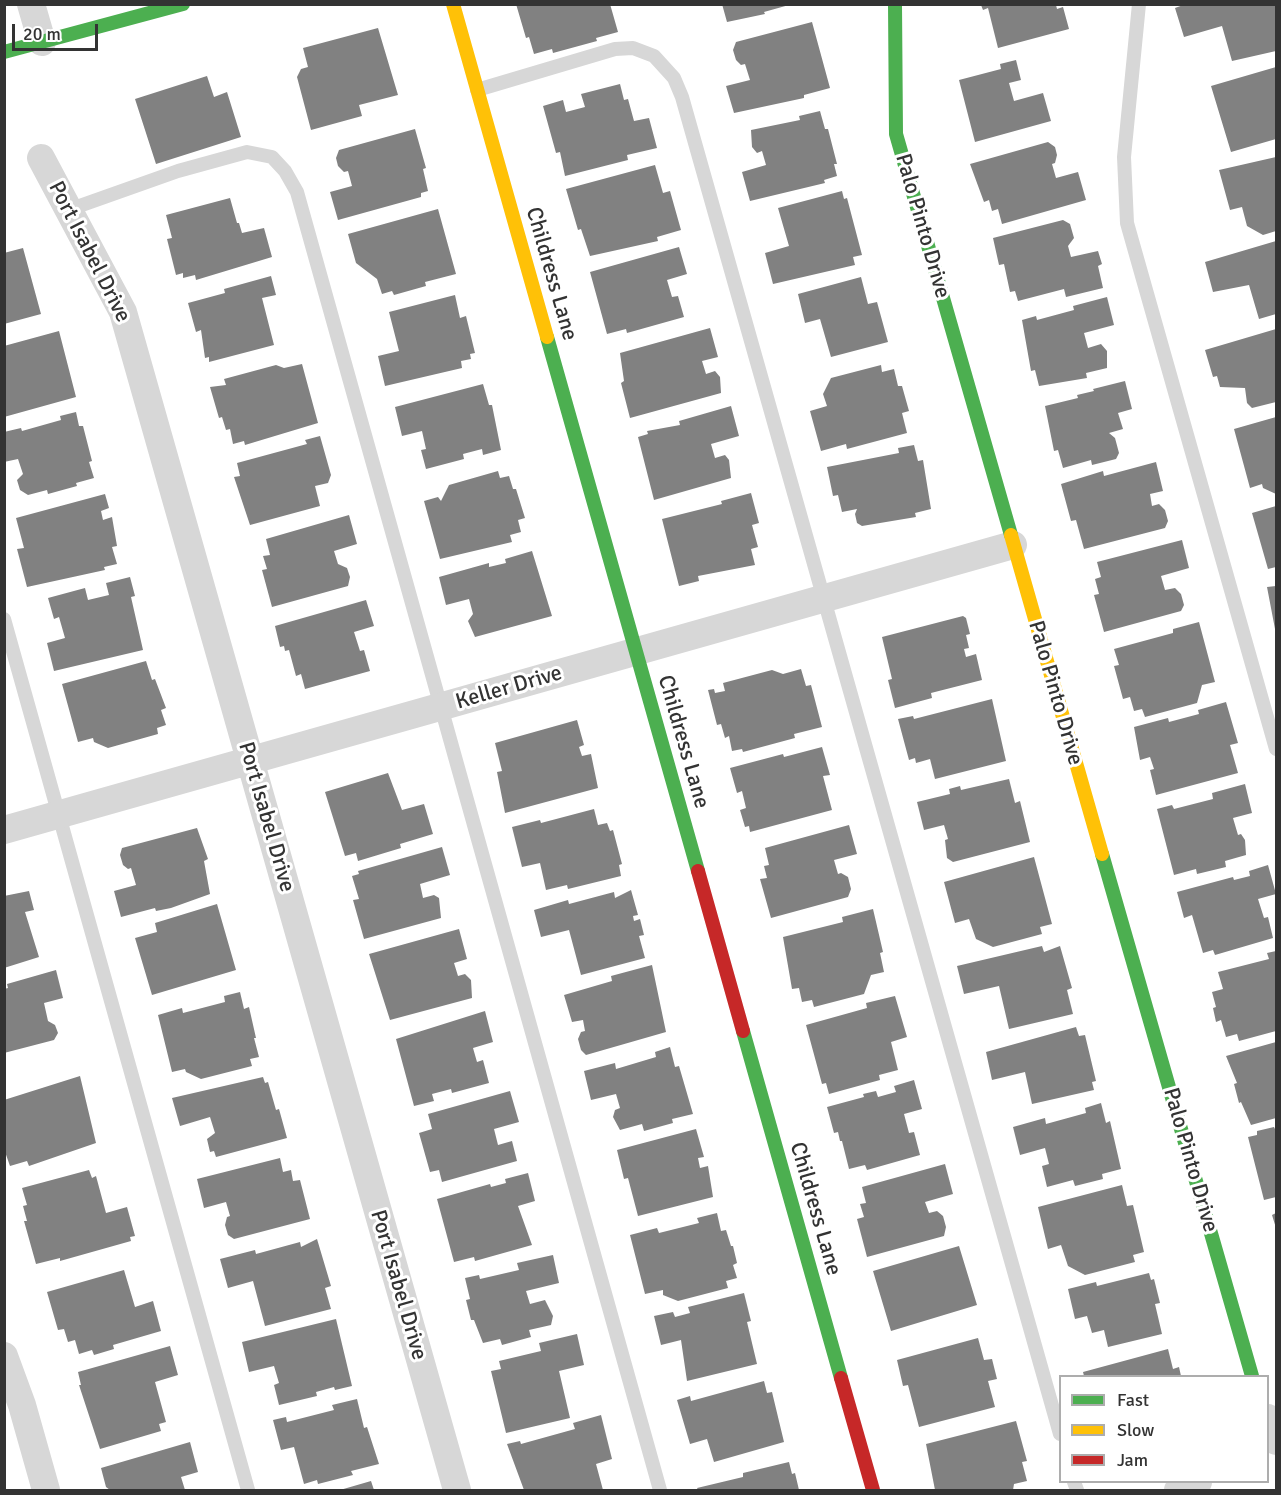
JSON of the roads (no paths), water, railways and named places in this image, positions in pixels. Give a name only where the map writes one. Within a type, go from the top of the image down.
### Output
[{"type":"street","points":[[31,4],[42,42]]},
{"type":"street","points":[[4,52],[183,4]]},
{"type":"street","name":"Childress Lane","points":[[453,4],[873,1491]]},
{"type":"street","name":"Palo Pinto Drive","points":[[895,4],[896,134],[1251,1375]]},
{"type":"street","name":"Port Isabel Drive","points":[[41,158],[123,312],[457,1491]]},
{"type":"street","name":"Keller Drive","points":[[4,830],[1013,545]]},
{"type":"street","points":[[4,1356],[22,1405],[46,1491]]},
{"type":"street","points":[[1269,1421],[1276,1442]]},
{"type":"street","points":[[1178,1491],[1196,1483]]},
{"type":"lane","points":[[1139,4],[1124,157],[1127,223],[1276,749]]},
{"type":"lane","points":[[477,90],[615,49],[633,48],[654,56],[674,78],[682,97],[1059,1430]]},
{"type":"lane","points":[[68,210],[178,171],[247,152],[272,157],[285,171],[301,204],[660,1491]]},
{"type":"lane","points":[[4,619],[248,1491]]}]
